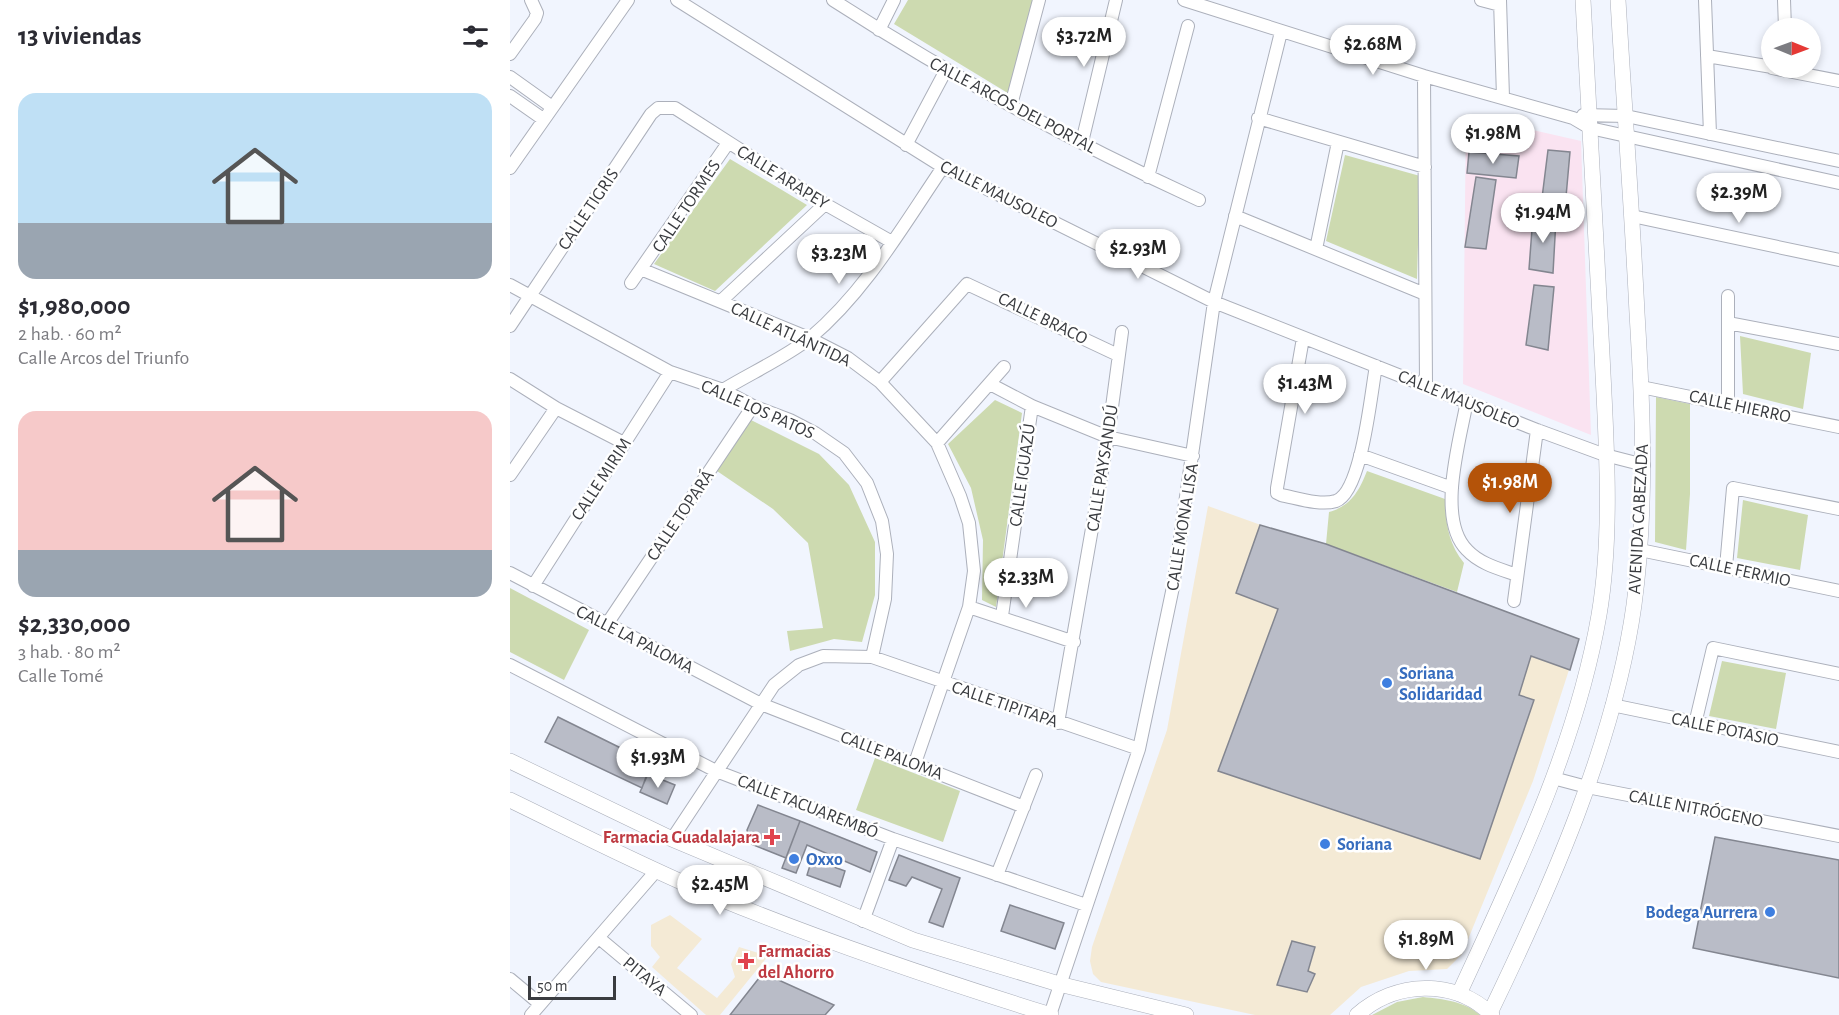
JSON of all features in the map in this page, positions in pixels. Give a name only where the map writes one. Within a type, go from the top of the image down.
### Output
[{"type":"main road","name":"AVENIDA CABEZADA","points":[[1459,994],[1511,882],[1553,778],[1583,685],[1599,612],[1605,552],[1605,455],[1583,0]]},
{"type":"main road","name":"AVENIDA CABEZADA","points":[[1491,1014],[1512,969],[1587,787],[1612,705],[1626,646],[1640,550],[1644,465],[1641,387],[1628,136],[1618,0]]},
{"type":"main road","points":[[510,761],[672,839],[863,921],[913,940],[1059,984],[1186,1015]]},
{"type":"main road","points":[[510,800],[717,898],[884,961],[1051,1015]]},
{"type":"main road","points":[[1357,1015],[1371,1003],[1399,991],[1429,988],[1459,994],[1491,1014]]},
{"type":"street","points":[[510,54],[535,19],[537,12],[531,0]]},
{"type":"street","points":[[510,168],[628,0]]},
{"type":"street","name":"CALLE MAUSOLEO","points":[[677,0],[943,167],[1214,302],[1537,430],[1605,455],[1644,465]]},
{"type":"street","name":"CALLE ARCOS DEL PORTAL","points":[[833,0],[946,70],[1148,177],[1199,200]]},
{"type":"street","points":[[879,30],[894,0]]},
{"type":"street","points":[[1011,105],[1039,0]]},
{"type":"street","points":[[1082,142],[1116,0]]},
{"type":"street","points":[[1184,0],[1209,4],[1281,32],[1424,76],[1589,121],[1628,136],[1839,183]]},
{"type":"street","points":[[1481,0],[1500,3],[1503,97]]},
{"type":"street","points":[[1705,0],[1710,134]]},
{"type":"street","points":[[1784,0],[1785,18]]},
{"type":"street","points":[[1148,177],[1188,26]]},
{"type":"street","name":"CALLE MONA LISA","points":[[1051,1015],[1059,984],[1139,749],[1173,587],[1214,302],[1281,32]]},
{"type":"street","points":[[1707,56],[1761,66]]},
{"type":"street","points":[[906,145],[946,70]]},
{"type":"street","points":[[510,76],[552,107]]},
{"type":"street","points":[[1424,76],[1426,386]]},
{"type":"street","points":[[1821,77],[1839,81]]},
{"type":"street","points":[[510,96],[543,119]]},
{"type":"street","name":"CALLE TIGRIS","points":[[510,326],[651,114],[658,108],[675,108]]},
{"type":"street","name":"CALLE ARAPEY","points":[[675,108],[825,204],[892,242]]},
{"type":"street","points":[[1589,121],[1626,116],[1839,161]]},
{"type":"street","points":[[1258,118],[1425,167]]},
{"type":"street","points":[[1316,249],[1338,142]]},
{"type":"street","name":"CALLE TORMES","points":[[631,283],[643,270],[728,143]]},
{"type":"street","points":[[723,390],[809,338],[868,276],[943,167]]},
{"type":"street","points":[[721,301],[825,204]]},
{"type":"street","points":[[1235,216],[1425,294]]},
{"type":"street","points":[[1632,216],[1839,260]]},
{"type":"street","name":"CALLE ATLÁNTIDA","points":[[643,270],[809,338],[848,358],[880,382],[937,443],[969,523],[974,571],[969,607],[915,763]]},
{"type":"street","name":"CALLE BRACO","points":[[880,382],[967,284],[1118,355]]},
{"type":"street","name":"CALLE LOS PATOS","points":[[510,285],[670,372],[723,390],[815,433],[844,453],[867,483],[882,521],[887,554],[885,599],[872,657]]},
{"type":"street","points":[[1728,296],[1728,403]]},
{"type":"street","points":[[1728,323],[1839,344]]},
{"type":"street","name":"CALLE PAYSANDÚ","points":[[1058,723],[1074,642],[1108,437],[1122,332]]},
{"type":"street","points":[[1304,338],[1277,493],[1324,502],[1340,499],[1348,491],[1360,455],[1376,366]]},
{"type":"street","points":[[937,443],[1004,367]]},
{"type":"street","name":"CALLE MIRIM","points":[[533,586],[670,372]]},
{"type":"street","points":[[510,379],[556,408],[624,443]]},
{"type":"street","points":[[990,384],[1032,406],[1108,437],[1193,456]]},
{"type":"street","name":"CALLE HIERRO","points":[[1641,387],[1839,427]]},
{"type":"street","points":[[1467,401],[1452,488],[1455,529],[1461,542],[1477,559],[1517,575]]},
{"type":"street","name":"CALLE TOPARÁ","points":[[607,624],[753,406]]},
{"type":"street","name":"CALLE IGUAZÚ","points":[[1002,616],[1032,406]]},
{"type":"street","points":[[510,475],[556,408]]},
{"type":"street","points":[[1514,601],[1537,430]]},
{"type":"street","points":[[1360,455],[1452,488]]},
{"type":"street","points":[[1726,567],[1733,488],[1839,509]]},
{"type":"street","name":"CALLE FERMIO","points":[[1640,550],[1839,591]]},
{"type":"street","name":"CALLE LA PALOMA","points":[[510,573],[761,704]]},
{"type":"street","points":[[969,607],[1002,616],[1074,642]]},
{"type":"street","points":[[1695,724],[1713,648],[1839,674]]},
{"type":"street","name":"CALLE TIPITAPA","points":[[761,704],[786,673],[812,658],[837,655],[872,657],[1058,723],[1139,749]]},
{"type":"street","name":"CALLE TACUAREMBÓ","points":[[510,664],[716,771],[893,839],[1086,905]]},
{"type":"street","points":[[672,839],[761,704]]},
{"type":"street","name":"CALLE PALOMA","points":[[761,704],[1024,807]]},
{"type":"street","name":"CALLE POTASIO","points":[[1612,705],[1839,752]]},
{"type":"street","points":[[997,875],[1036,775]]},
{"type":"street","name":"CALLE NITRÓGENO","points":[[1553,778],[1587,787],[1839,836]]},
{"type":"street","points":[[863,921],[893,839]]},
{"type":"street","points":[[531,1015],[656,871]]},
{"type":"street","name":"PITAYA","points":[[599,938],[688,1014]]},
{"type":"street","points":[[510,979],[540,1004]]},
{"type":"shaded area","points":[[1466,115],[1581,141],[1591,435],[1463,384]]},
{"type":"shaded area","points":[[1208,506],[1579,639],[1533,781],[1462,954],[1447,969],[1409,971],[1361,987],[1330,1015],[1255,1015],[1101,982],[1093,974],[1090,961],[1092,947],[1167,730]]},
{"type":"shaded area","points":[[670,915],[702,939],[677,968],[717,998],[735,977],[731,964],[739,947],[768,956],[720,1015],[706,1015],[652,967],[660,957],[651,946],[651,925]]},
{"type":"green space","points":[[908,0],[1033,0],[1011,95],[894,24]]},
{"type":"green space","points":[[1345,155],[1420,176],[1417,279],[1326,241]]},
{"type":"green space","points":[[730,159],[807,205],[715,291],[654,264]]},
{"type":"green space","points":[[1740,336],[1811,353],[1803,409],[1743,394]]},
{"type":"green space","points":[[1656,397],[1690,404],[1690,494],[1686,550],[1655,542]]},
{"type":"green space","points":[[995,400],[1022,413],[996,607],[982,600],[983,540],[971,488],[948,444]]},
{"type":"green space","points":[[751,420],[819,454],[849,485],[875,542],[875,595],[862,642],[834,639],[790,651],[787,631],[823,628],[808,543],[773,509],[717,471]]},
{"type":"green space","points":[[1367,471],[1445,499],[1449,533],[1454,548],[1464,563],[1457,592],[1326,544],[1329,512],[1349,502],[1361,485]]},
{"type":"green space","points":[[1743,500],[1808,515],[1800,570],[1737,558]]},
{"type":"green space","points":[[510,588],[589,630],[564,680],[510,652]]},
{"type":"green space","points":[[1722,661],[1786,673],[1776,729],[1709,716]]},
{"type":"green space","points":[[875,758],[960,791],[943,842],[856,810]]},
{"type":"green space","points":[[1423,997],[1460,1004],[1480,1015],[1372,1015],[1397,1002]]},
{"type":"building","points":[[1548,150],[1570,152],[1565,208],[1541,206]]},
{"type":"building","points":[[1469,152],[1519,156],[1516,178],[1467,173]]},
{"type":"building","points":[[1476,177],[1496,180],[1486,249],[1465,247]]},
{"type":"building","points":[[1533,216],[1556,219],[1553,273],[1529,269]]},
{"type":"building","points":[[1534,285],[1554,287],[1548,350],[1526,345]]},
{"type":"building","name":"Soriana Solidaridad","points":[[1260,525],[1326,544],[1579,639],[1570,670],[1531,656],[1519,695],[1534,700],[1480,859],[1218,771],[1278,609],[1236,593]]},
{"type":"building","points":[[558,717],[651,763],[642,788],[545,742]]},
{"type":"building","points":[[648,774],[675,785],[667,804],[640,792]]},
{"type":"building","name":"Farmacia Guadalajara","points":[[758,805],[800,821],[786,858],[751,844],[747,830]]},
{"type":"building","points":[[800,821],[877,852],[870,872],[807,845],[796,873],[782,868]]},
{"type":"building","name":"Bodega Aurrera","points":[[1715,837],[1839,860],[1839,978],[1693,948]]},
{"type":"building","points":[[899,855],[960,878],[943,927],[929,922],[942,889],[912,877],[906,886],[889,880]]},
{"type":"building","points":[[812,859],[845,871],[840,887],[807,875]]},
{"type":"building","points":[[1010,905],[1064,923],[1055,949],[1001,931]]},
{"type":"building","points":[[1292,941],[1315,947],[1308,971],[1315,974],[1307,992],[1277,985]]},
{"type":"building","points":[[763,973],[834,1005],[825,1015],[730,1015]]},
{"type":"place","name":"Soriana Solidaridad","points":[[1387,683]]},
{"type":"place","name":"Farmacia Guadalajara","points":[[772,837]]},
{"type":"place","name":"Soriana","points":[[1325,844]]},
{"type":"place","name":"Oxxo","points":[[794,859]]},
{"type":"place","name":"Bodega Aurrera","points":[[1770,912]]},
{"type":"place","name":"Farmacias del Ahorro","points":[[746,961]]}]
